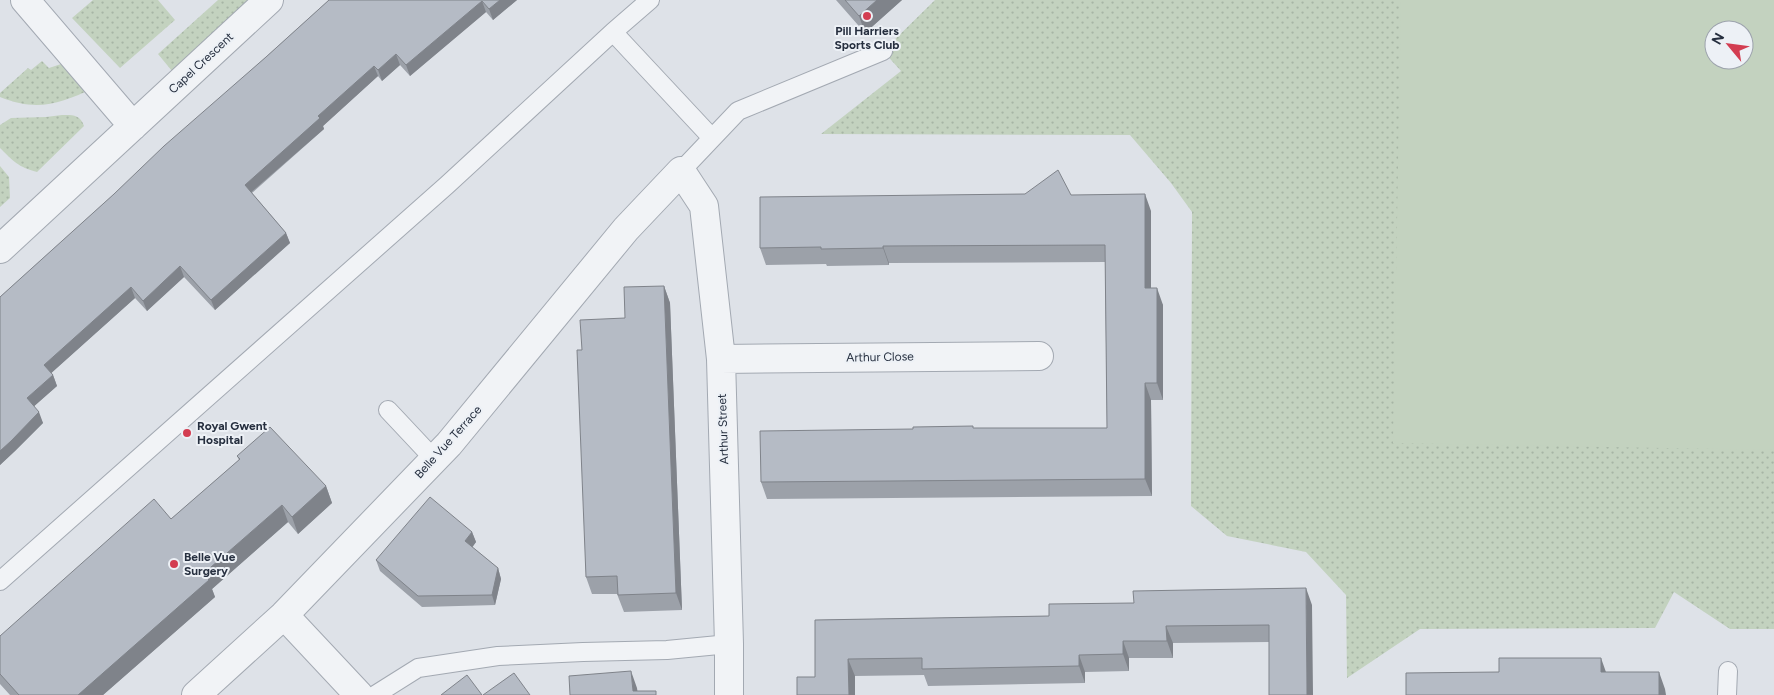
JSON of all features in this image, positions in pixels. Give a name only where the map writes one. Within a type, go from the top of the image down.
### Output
[{"type":"street","points":[[25,0],[133,126]]},
{"type":"street","name":"Capel Crescent","points":[[0,249],[269,0]]},
{"type":"street","name":"Arthur Street","points":[[680,171],[704,206],[721,359],[729,695]]},
{"type":"street","name":"Belle Vue Terrace","points":[[196,695],[284,615],[449,444],[626,229],[680,171]]},
{"type":"street","name":"Arthur Close","points":[[721,359],[1040,356]]},
{"type":"street","points":[[284,615],[359,695]]},
{"type":"lane","points":[[0,581],[447,185],[612,32],[650,0]]},
{"type":"lane","points":[[612,32],[712,138]]},
{"type":"lane","points":[[680,171],[738,111],[884,51]]},
{"type":"lane","points":[[388,410],[434,460]]},
{"type":"lane","points":[[376,695],[418,668],[489,658],[583,652],[667,650],[729,644]]},
{"type":"lane","points":[[1727,695],[1728,671]]},
{"type":"green space","points":[[93,0],[158,0],[175,20],[120,68],[72,18]]},
{"type":"green space","points":[[218,0],[252,0],[172,71],[158,54]]},
{"type":"green space","points":[[935,0],[1774,0],[1774,629],[1730,629],[1674,592],[1655,628],[1420,629],[1347,678],[1346,595],[1306,552],[1227,536],[1191,506],[1192,212],[1171,183],[1130,135],[821,134],[901,71],[883,51]]},
{"type":"green space","points":[[1401,0],[1774,0],[1774,450],[1393,443]]},
{"type":"green space","points":[[42,61],[49,68],[70,61],[94,88],[59,102],[48,104],[25,104],[0,97],[0,93],[28,68],[31,70]]},
{"type":"green space","points":[[62,115],[78,117],[84,126],[37,172],[16,163],[0,148],[0,125],[11,118]]},
{"type":"green space","points":[[0,166],[9,177],[10,198],[0,207]]},
{"type":"building","points":[[329,0],[500,0],[489,9],[482,1],[406,65],[396,54],[378,70],[374,66],[318,116],[320,118],[245,185],[286,233],[211,300],[180,266],[143,301],[131,287],[44,365],[53,375],[27,398],[39,412],[0,451],[0,297],[164,146]]},
{"type":"building","points":[[845,0],[877,0],[859,16]]},
{"type":"building","points":[[1058,170],[1071,195],[1145,194],[1145,288],[1157,288],[1157,383],[1145,383],[1145,479],[761,482],[760,431],[913,429],[913,427],[973,426],[973,428],[1107,428],[1105,245],[883,246],[883,248],[821,249],[821,247],[760,248],[760,197],[1025,194]]},
{"type":"building","points":[[664,286],[676,593],[618,595],[617,576],[586,577],[577,350],[582,350],[580,320],[625,318],[624,287]]},
{"type":"building","name":"Belle Vue Surgery","points":[[270,427],[326,486],[292,517],[282,505],[203,574],[209,580],[78,695],[19,695],[0,674],[0,636],[154,499],[171,519],[240,459],[237,456]]},
{"type":"building","points":[[430,497],[472,532],[465,541],[498,568],[492,595],[418,596],[376,560]]},
{"type":"building","points":[[1306,588],[1307,695],[1269,695],[1269,625],[1166,626],[1167,641],[1123,641],[1123,654],[1079,655],[1079,666],[922,669],[922,658],[848,659],[849,695],[797,695],[797,677],[815,677],[815,620],[1049,616],[1049,604],[1134,603],[1133,591]]},
{"type":"building","points":[[1499,658],[1601,658],[1601,672],[1659,672],[1659,695],[1406,695],[1406,673],[1499,672]]},
{"type":"building","points":[[631,671],[633,691],[656,691],[656,695],[570,695],[569,676]]},
{"type":"building","points":[[514,673],[530,695],[483,695]]},
{"type":"building","points":[[467,675],[482,695],[441,695]]},
{"type":"place","name":"Pill Harriers Sports Club","points":[[867,16]]},
{"type":"place","name":"Royal Gwent Hospital","points":[[187,433]]},
{"type":"place","name":"Belle Vue Surgery","points":[[174,564]]}]
